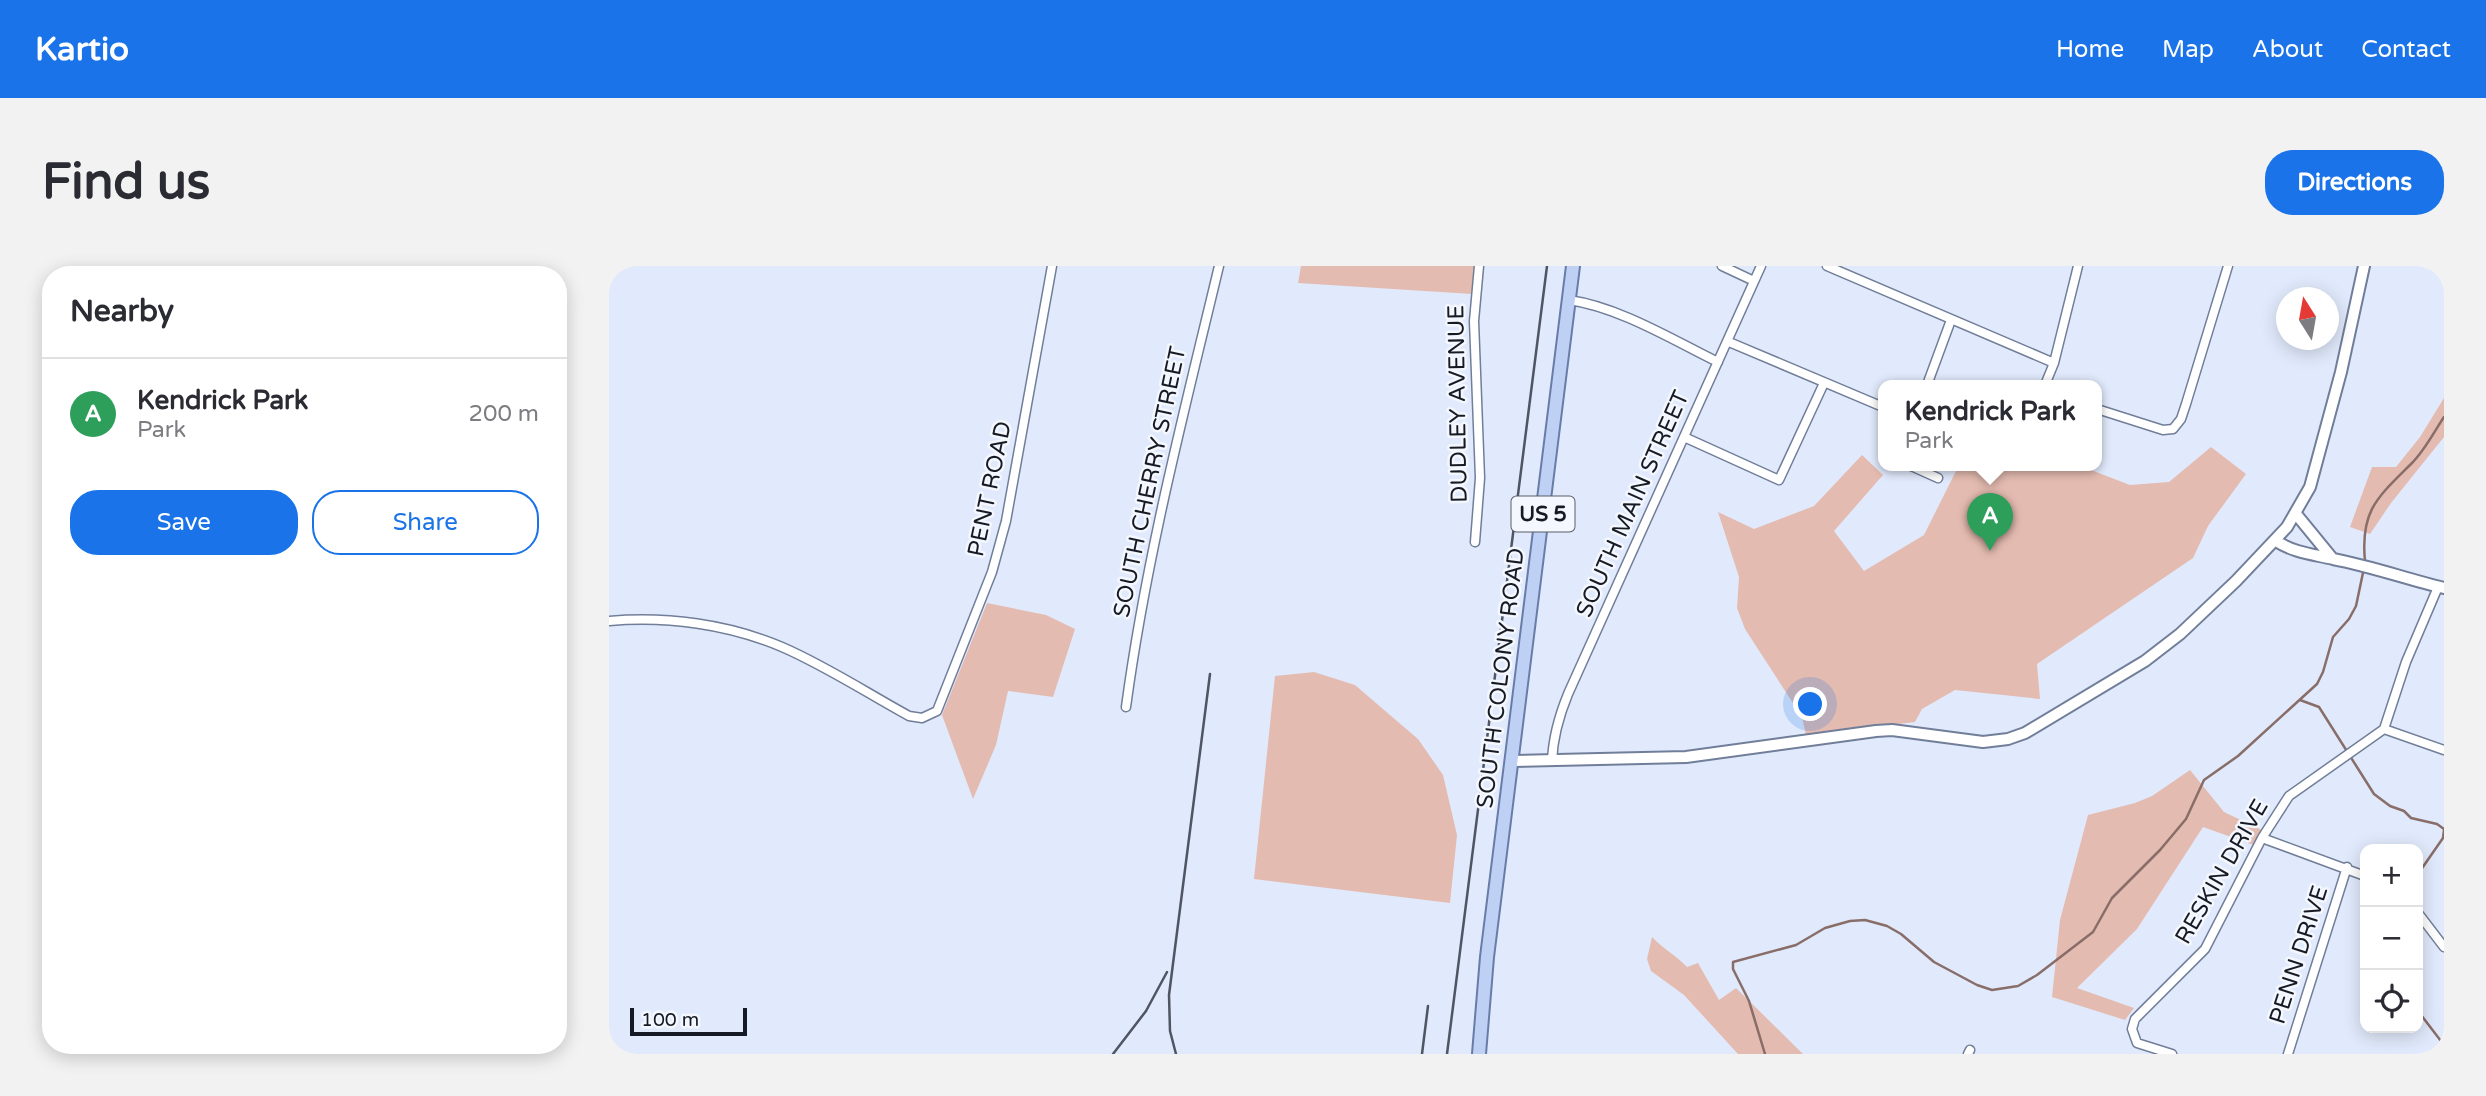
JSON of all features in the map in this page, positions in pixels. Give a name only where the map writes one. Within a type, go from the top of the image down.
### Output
[{"type":"main road","name":"SOUTH COLONY ROAD","points":[[1479,1054],[1487,957],[1573,266]]},
{"type":"main road","points":[[1512,761],[1686,757],[1876,731],[1900,731],[1972,742],[2008,738],[2036,727],[2145,661],[2180,634],[2276,541],[2296,514],[2310,487],[2322,448],[2364,266]]},
{"type":"main road","points":[[2296,514],[2332,558]]},
{"type":"main road","points":[[2276,541],[2292,551],[2332,558],[2441,587]]},
{"type":"street","name":"PENT ROAD","points":[[609,621],[640,618],[677,620],[733,631],[782,647],[909,716],[922,719],[937,711],[988,585],[1006,521],[1052,266]]},
{"type":"street","name":"SOUTH CHERRY STREET","points":[[1126,707],[1153,544],[1219,266]]},
{"type":"street","name":"DUDLEY AVENUE","points":[[1475,542],[1480,478],[1474,332],[1479,266]]},
{"type":"street","points":[[1722,266],[1754,281]]},
{"type":"street","name":"SOUTH MAIN STREET","points":[[1552,761],[1552,747],[1568,694],[1761,266]]},
{"type":"street","points":[[1827,266],[2054,363]]},
{"type":"street","points":[[2047,380],[2054,363],[2078,266]]},
{"type":"street","points":[[2102,411],[2163,430],[2173,429],[2181,419],[2228,266]]},
{"type":"street","points":[[1569,300],[1621,315],[1718,362]]},
{"type":"street","points":[[1929,380],[1951,320]]},
{"type":"street","points":[[1729,342],[1878,405]]},
{"type":"street","points":[[1684,437],[1779,480],[1823,383]]},
{"type":"street","points":[[1922,471],[1938,478]]},
{"type":"street","points":[[2441,587],[2406,662],[2384,729],[2444,750]]},
{"type":"street","name":"RESKIN DRIVE","points":[[2172,1054],[2137,1044],[2132,1029],[2135,1019],[2205,949],[2262,838],[2289,796],[2384,729]]},
{"type":"street","points":[[2262,838],[2360,874]]},
{"type":"street","name":"PENN DRIVE","points":[[2288,1054],[2347,867]]},
{"type":"street","points":[[2423,920],[2444,947]]},
{"type":"shaded area","points":[[1301,266],[1474,266],[1472,294],[1298,283]]},
{"type":"shaded area","points":[[2444,398],[2444,437],[2391,503],[2370,534],[2350,527],[2372,467],[2396,467],[2420,437]]},
{"type":"shaded area","points":[[2211,447],[2246,474],[2208,526],[2193,558],[2037,664],[2040,699],[1955,690],[1922,709],[1915,722],[1806,735],[1802,717],[1745,629],[1737,608],[1739,577],[1718,512],[1754,529],[1814,506],[1862,455],[1883,475],[1834,531],[1864,571],[1924,535],[1956,471],[2094,471],[2130,485],[2169,482]]},
{"type":"shaded area","points":[[987,603],[1046,615],[1075,629],[1053,697],[1008,691],[996,745],[973,799],[942,715]]},
{"type":"shaded area","points":[[1314,672],[1355,685],[1418,739],[1443,775],[1457,835],[1450,903],[1254,879],[1275,676]]},
{"type":"shaded area","points":[[2190,770],[2224,812],[2264,831],[2259,847],[2203,827],[2137,929],[2077,988],[2134,1008],[2125,1020],[2052,997],[2060,920],[2088,815],[2152,796]]},
{"type":"shaded area","points":[[1652,937],[1687,967],[1698,963],[1719,1000],[1736,988],[1803,1054],[1738,1054],[1684,995],[1651,971],[1647,959]]},
{"type":"waterway","points":[[2365,561],[2365,529],[2374,506],[2421,452],[2444,417]]},
{"type":"waterway","points":[[1765,1054],[1749,1001],[1733,969],[1733,962],[1796,945],[1825,928],[1865,920],[1887,926],[1901,934],[1934,962],[1992,990],[2018,986],[2037,975],[2093,932],[2112,898],[2160,850],[2186,819],[2204,780],[2238,756],[2317,684],[2333,637],[2349,619],[2356,606],[2364,568]]},
{"type":"waterway","points":[[2300,700],[2319,707],[2374,794],[2411,818],[2437,824],[2444,829]]},
{"type":"waterway","points":[[2423,867],[2443,838],[2444,830]]},
{"type":"waterway","points":[[2423,1018],[2444,1045]]},
{"type":"railway","points":[[1447,1054],[1547,266]]},
{"type":"railway","points":[[1176,1054],[1170,1031],[1169,995],[1210,674]]},
{"type":"railway","points":[[1113,1054],[1146,1011],[1167,972]]},
{"type":"railway","points":[[1422,1054],[1428,1006]]},
{"type":"place","name":"Kendrick Park","points":[[1990,551]]}]
